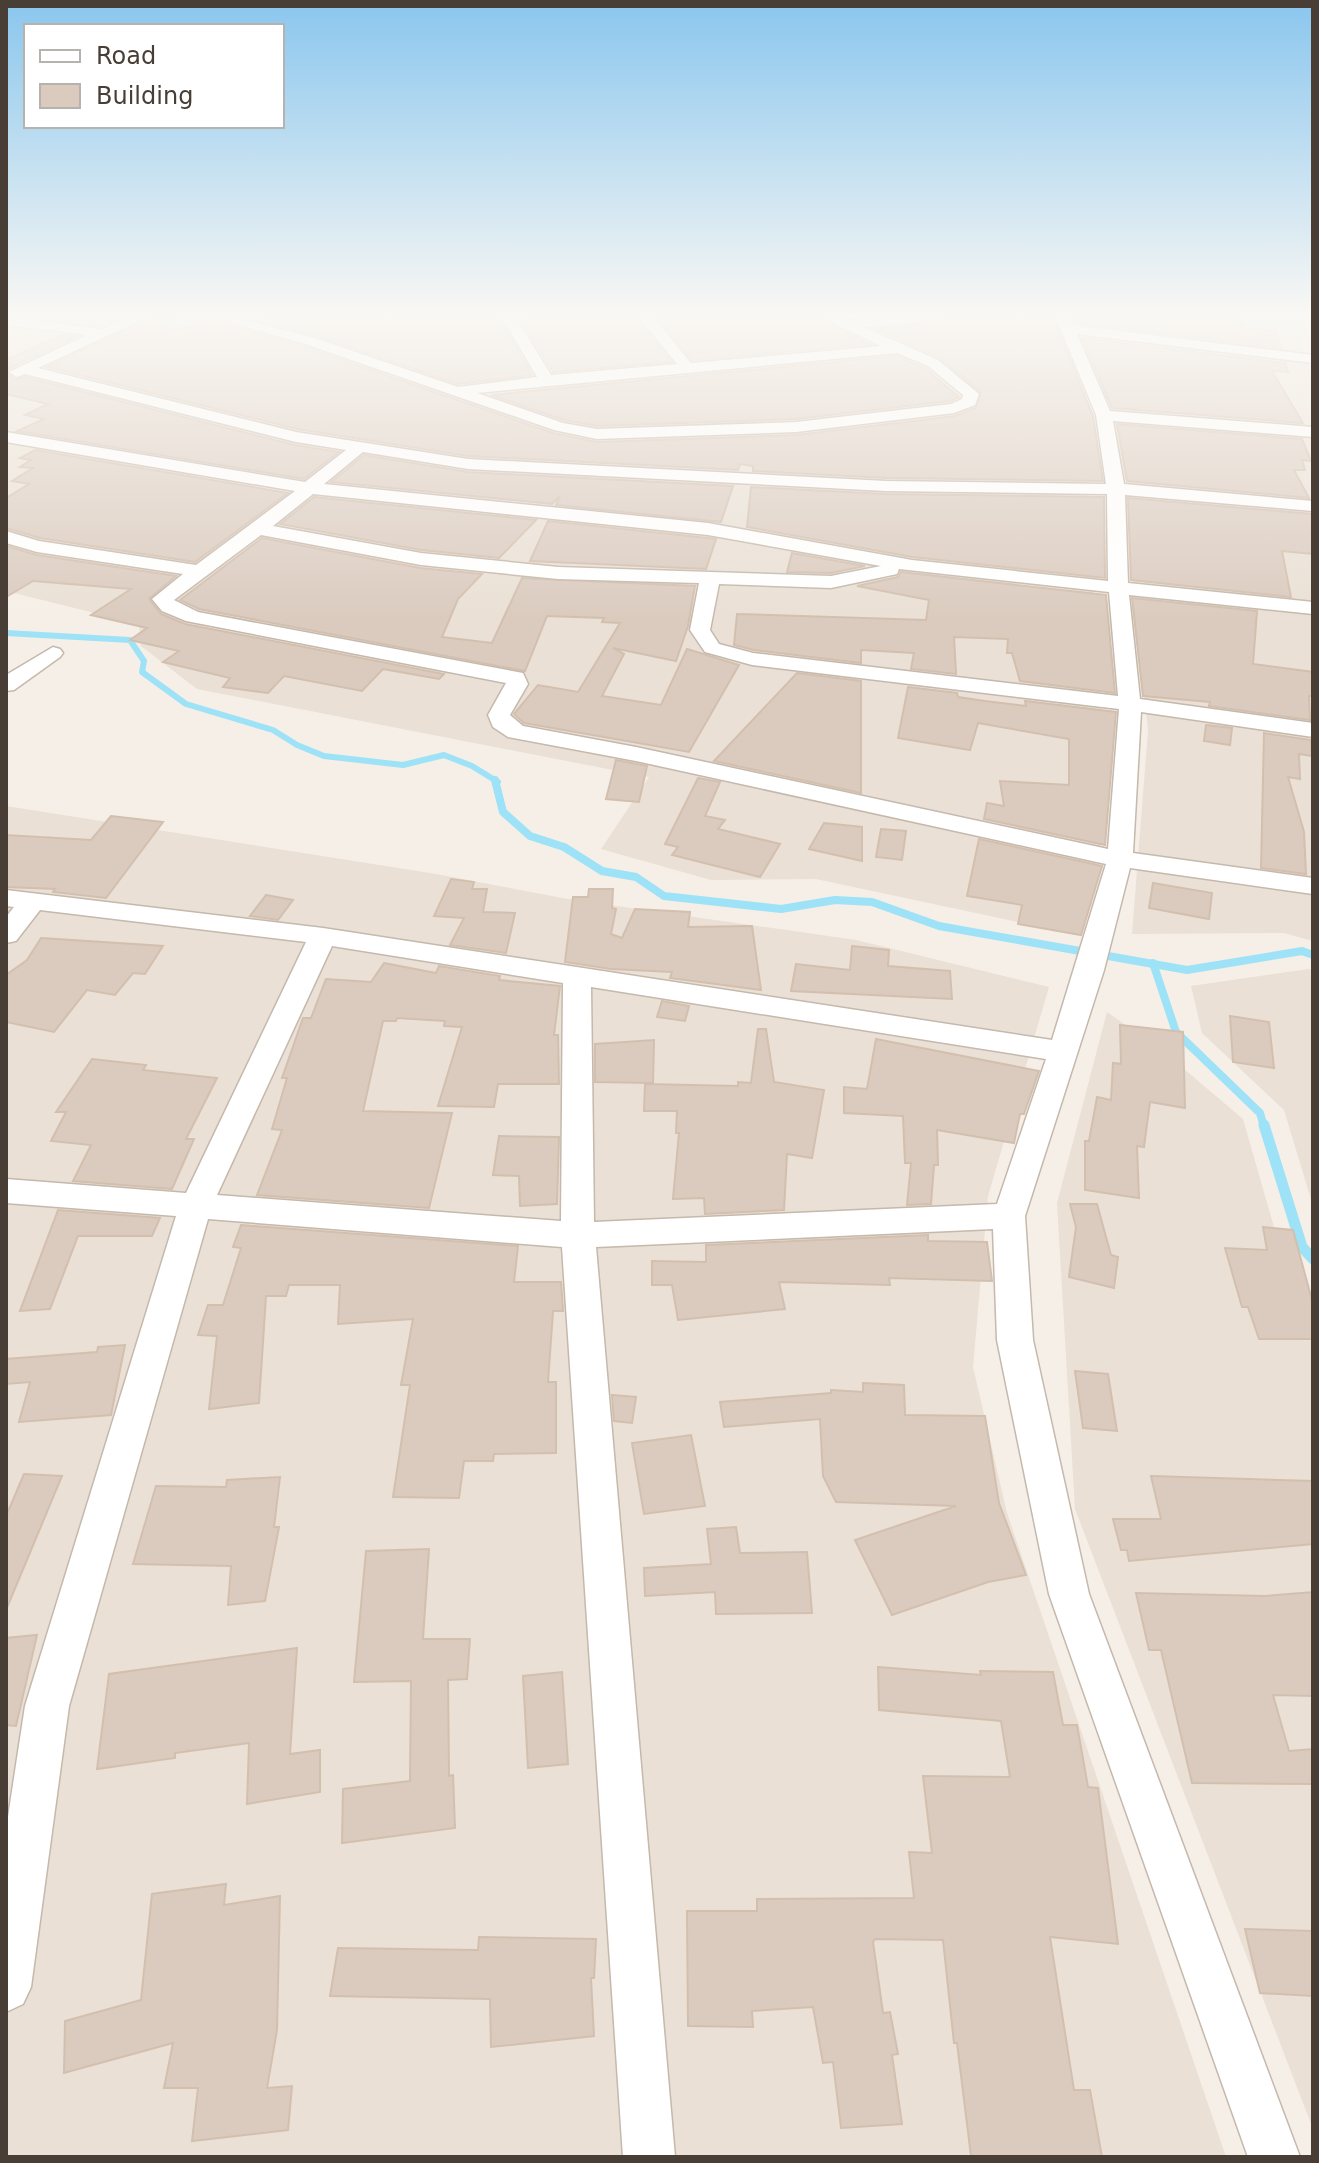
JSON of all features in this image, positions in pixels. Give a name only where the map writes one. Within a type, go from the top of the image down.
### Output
[{"type":"street","points":[[215,417],[296,437],[468,464],[886,486],[1116,489],[1313,506]]},
{"type":"street","points":[[529,417],[597,434],[796,427],[880,417]]},
{"type":"street","points":[[1104,417],[1116,489],[1118,586],[1130,704],[1120,859],[1093,958],[1009,1216],[1015,1340],[1069,1594],[1274,2157]]},
{"type":"street","points":[[1128,417],[1313,432]]},
{"type":"street","points":[[6,437],[310,488],[708,529],[912,566],[1313,608]]},
{"type":"street","points":[[358,448],[258,529],[162,599],[169,607],[193,617],[515,678],[517,684],[499,715],[501,722],[516,732],[636,754],[1120,859],[1313,886]]},
{"type":"street","points":[[258,529],[421,559],[558,573],[831,582],[912,566]]},
{"type":"street","points":[[6,537],[37,546],[199,571]]},
{"type":"street","points":[[710,579],[700,630],[712,648],[752,659],[1130,704],[1313,730]]},
{"type":"street","points":[[6,685],[53,653]]},
{"type":"street","points":[[6,935],[20,899],[323,936],[1063,1052]]},
{"type":"street","points":[[6,1987],[47,1706],[196,1205],[323,936]]},
{"type":"street","points":[[577,976],[578,1235],[649,2157]]},
{"type":"street","points":[[6,1191],[578,1235],[1009,1216]]},
{"type":"shaded area","points":[[6,417],[1071,417],[1088,483],[1101,693],[1101,847],[1079,935],[816,879],[711,880],[601,849],[649,777],[197,689],[141,646],[139,624],[6,591]]},
{"type":"shaded area","points":[[1110,417],[1313,417],[1313,941],[1284,933],[1132,934],[1148,731],[1133,581]]},
{"type":"shaded area","points":[[6,806],[436,874],[568,899],[856,940],[1049,987],[988,1196],[973,1367],[1007,1513],[1226,2157],[6,2157]]},
{"type":"shaded area","points":[[1313,970],[1313,1206],[1284,1110],[1202,1033],[1191,986]]},
{"type":"shaded area","points":[[1107,1012],[1164,1052],[1243,1119],[1282,1255],[1313,1320],[1313,2129],[1075,1509],[1057,1203]]},
{"type":"building","points":[[34,417],[184,417],[295,445],[339,452],[304,479],[17,431],[44,419]]},
{"type":"building","points":[[248,417],[507,417],[553,433],[597,442],[796,435],[947,417],[1093,417],[1103,481],[886,478],[753,471],[753,466],[740,464],[738,470],[468,456],[297,429]]},
{"type":"building","points":[[555,417],[814,417],[597,426]]},
{"type":"building","points":[[1226,417],[1299,417],[1303,423]]},
{"type":"building","points":[[1117,424],[1302,439],[1311,461],[1302,460],[1305,470],[1294,470],[1309,498],[1127,481]]},
{"type":"building","points":[[35,450],[288,493],[195,562],[40,538],[6,528],[6,498],[29,484],[12,481],[33,468],[20,467],[31,460],[20,458]]},
{"type":"building","points":[[364,455],[468,472],[733,486],[721,522],[556,505],[560,496],[552,504],[331,482]]},
{"type":"building","points":[[751,487],[886,494],[1104,497],[1105,578],[912,557],[747,527]]},
{"type":"building","points":[[314,497],[536,520],[499,558],[421,550],[280,524]]},
{"type":"building","points":[[1128,498],[1313,514],[1313,554],[1282,551],[1291,597],[1131,580]]},
{"type":"building","points":[[548,521],[716,539],[706,569],[530,561]]},
{"type":"building","points":[[262,538],[420,568],[482,574],[458,599],[442,637],[492,643],[522,578],[695,586],[688,626],[676,661],[613,648],[624,654],[602,696],[661,705],[687,649],[739,665],[689,752],[524,723],[514,714],[538,685],[578,692],[620,623],[602,622],[604,618],[547,616],[525,671],[199,609],[180,600]]},
{"type":"building","points":[[6,546],[37,555],[176,576],[149,599],[161,614],[185,624],[444,674],[439,679],[383,669],[362,691],[284,676],[268,693],[223,687],[230,678],[163,662],[179,651],[130,640],[147,628],[91,615],[131,589],[33,581],[6,597]]},
{"type":"building","points":[[792,553],[865,566],[831,573],[787,572]]},
{"type":"building","points":[[901,572],[1106,595],[1115,693],[1020,681],[1012,653],[1007,653],[1008,639],[954,637],[956,674],[911,669],[914,653],[861,650],[861,663],[734,645],[737,614],[926,620],[929,600],[857,586],[898,577]]},
{"type":"building","points":[[1132,598],[1257,611],[1253,664],[1313,672],[1313,696],[1309,696],[1310,720],[1209,706],[1210,702],[1143,696]]},
{"type":"building","points":[[797,673],[861,681],[861,793],[714,761]]},
{"type":"building","points":[[908,687],[1026,706],[1025,701],[1116,712],[1105,845],[984,819],[987,803],[1004,806],[1000,781],[1069,785],[1069,739],[978,723],[970,750],[898,738]]},
{"type":"building","points":[[1206,725],[1232,728],[1230,745],[1204,741]]},
{"type":"building","points":[[1264,733],[1311,740],[1312,756],[1299,754],[1300,779],[1288,777],[1304,832],[1306,874],[1261,868]]},
{"type":"building","points":[[616,760],[647,766],[639,802],[606,799]]},
{"type":"building","points":[[698,778],[720,782],[705,816],[725,820],[718,829],[780,844],[760,877],[672,855],[678,847],[665,844]]},
{"type":"building","points":[[111,816],[163,822],[106,898],[53,892],[55,889],[6,887],[6,835],[91,840]]},
{"type":"building","points":[[824,823],[862,827],[862,861],[809,849]]},
{"type":"building","points":[[881,829],[906,831],[902,860],[876,857]]},
{"type":"building","points":[[979,839],[1102,866],[1081,935],[1018,924],[1022,905],[967,896]]},
{"type":"building","points":[[451,879],[474,882],[472,889],[487,889],[483,912],[515,913],[506,953],[450,945],[464,918],[434,916]]},
{"type":"building","points":[[1153,883],[1212,893],[1209,919],[1149,908]]},
{"type":"building","points":[[589,889],[613,889],[612,908],[616,909],[611,934],[622,938],[635,909],[690,912],[688,927],[752,926],[761,990],[670,978],[672,972],[611,969],[565,962],[573,897],[588,897]]},
{"type":"building","points":[[266,895],[293,900],[278,920],[250,916]]},
{"type":"building","points":[[41,938],[163,946],[145,974],[133,973],[115,995],[87,990],[54,1032],[6,1022],[6,975],[27,960]]},
{"type":"building","points":[[852,946],[889,950],[888,966],[950,971],[952,999],[791,991],[796,964],[850,970]]},
{"type":"building","points":[[384,963],[436,973],[439,966],[500,976],[499,980],[560,986],[554,1035],[558,1035],[559,1084],[498,1084],[494,1107],[438,1106],[462,1027],[444,1026],[445,1021],[397,1018],[396,1021],[383,1021],[363,1111],[452,1113],[429,1208],[257,1195],[282,1130],[272,1129],[287,1078],[282,1078],[303,1018],[311,1018],[326,979],[371,982]]},
{"type":"building","points":[[662,1001],[689,1006],[685,1021],[657,1017]]},
{"type":"building","points":[[1230,1016],[1269,1022],[1274,1068],[1233,1062]]},
{"type":"building","points":[[1120,1025],[1183,1032],[1185,1108],[1150,1102],[1144,1147],[1137,1146],[1139,1198],[1085,1190],[1085,1141],[1089,1141],[1097,1097],[1111,1100],[1113,1063],[1121,1064]]},
{"type":"building","points":[[758,1029],[766,1029],[774,1082],[824,1090],[812,1158],[787,1154],[784,1210],[705,1214],[704,1198],[673,1199],[679,1133],[676,1133],[677,1111],[644,1111],[645,1084],[738,1086],[738,1082],[751,1083]]},
{"type":"building","points":[[876,1039],[1039,1071],[1024,1114],[1020,1114],[1014,1143],[937,1130],[938,1165],[934,1165],[931,1204],[907,1205],[911,1163],[905,1163],[903,1116],[844,1113],[844,1087],[867,1089]]},
{"type":"building","points":[[654,1040],[653,1083],[595,1082],[595,1044]]},
{"type":"building","points":[[92,1059],[146,1065],[143,1070],[217,1078],[186,1139],[194,1139],[172,1189],[73,1181],[91,1145],[51,1141],[66,1112],[56,1112]]},
{"type":"building","points":[[499,1136],[559,1137],[557,1204],[520,1206],[519,1176],[493,1175]]},
{"type":"building","points":[[1070,1204],[1097,1204],[1111,1255],[1118,1257],[1114,1288],[1069,1277],[1076,1227]]},
{"type":"building","points":[[58,1210],[160,1218],[152,1236],[78,1236],[50,1309],[20,1311]]},
{"type":"building","points":[[241,1225],[518,1246],[514,1282],[561,1282],[563,1311],[553,1311],[548,1382],[556,1382],[556,1453],[494,1454],[493,1461],[464,1461],[459,1498],[393,1497],[410,1385],[401,1385],[413,1319],[338,1324],[340,1285],[289,1285],[286,1296],[266,1296],[259,1403],[209,1409],[217,1336],[198,1335],[208,1305],[223,1305],[241,1248],[233,1247]]},
{"type":"building","points":[[1263,1227],[1293,1230],[1313,1304],[1313,1339],[1259,1339],[1248,1307],[1242,1307],[1225,1248],[1267,1250]]},
{"type":"building","points":[[928,1235],[928,1241],[987,1242],[992,1281],[889,1278],[890,1285],[779,1282],[785,1309],[678,1320],[672,1285],[652,1285],[652,1261],[706,1262],[706,1245]]},
{"type":"building","points":[[125,1345],[111,1415],[19,1422],[30,1382],[6,1384],[6,1359],[97,1352],[98,1347]]},
{"type":"building","points":[[1075,1371],[1108,1374],[1117,1431],[1083,1428]]},
{"type":"building","points":[[863,1383],[904,1385],[905,1415],[985,1416],[999,1503],[1026,1575],[988,1582],[892,1615],[855,1540],[956,1506],[836,1502],[823,1476],[820,1419],[724,1427],[720,1402],[831,1393],[831,1390],[863,1392]]},
{"type":"building","points":[[612,1395],[636,1397],[632,1423],[614,1421]]},
{"type":"building","points":[[691,1435],[705,1506],[644,1514],[632,1443]]},
{"type":"building","points":[[24,1474],[62,1476],[6,1610],[6,1516]]},
{"type":"building","points":[[1151,1476],[1313,1481],[1313,1544],[1129,1561],[1127,1550],[1121,1550],[1113,1519],[1161,1519]]},
{"type":"building","points":[[280,1477],[274,1527],[279,1527],[265,1601],[228,1605],[231,1566],[133,1564],[156,1486],[226,1487],[227,1480]]},
{"type":"building","points":[[736,1527],[740,1553],[807,1552],[812,1613],[716,1614],[715,1592],[645,1596],[644,1568],[711,1564],[707,1529]]},
{"type":"building","points":[[429,1549],[423,1639],[470,1639],[467,1679],[448,1680],[449,1776],[453,1775],[455,1828],[342,1843],[343,1789],[410,1781],[411,1681],[354,1682],[366,1551]]},
{"type":"building","points":[[1313,1592],[1313,1696],[1273,1695],[1289,1751],[1313,1749],[1313,1784],[1192,1783],[1161,1650],[1149,1650],[1136,1593],[1265,1596]]},
{"type":"building","points":[[37,1635],[16,1726],[6,1725],[6,1638]]},
{"type":"building","points":[[297,1648],[290,1754],[320,1750],[320,1792],[247,1804],[249,1743],[175,1753],[175,1758],[97,1769],[109,1674]]},
{"type":"building","points":[[878,1667],[981,1675],[980,1671],[1053,1672],[1063,1725],[1077,1725],[1088,1787],[1098,1788],[1118,1944],[1050,1937],[1074,2090],[1090,2090],[1102,2157],[971,2156],[943,1940],[875,1939],[873,1942],[883,2013],[890,2012],[898,2054],[892,2055],[902,2124],[841,2128],[833,2062],[823,2063],[813,2007],[752,2011],[753,2027],[688,2026],[687,1911],[757,1911],[757,1899],[914,1898],[909,1852],[932,1853],[923,1776],[1010,1777],[1001,1721],[879,1710]]},
{"type":"building","points":[[562,1672],[568,1764],[528,1768],[523,1676]]},
{"type":"building","points":[[226,1884],[224,1905],[280,1896],[277,2030],[267,2088],[292,2086],[288,2130],[192,2141],[198,2088],[164,2088],[173,2043],[64,2073],[65,2021],[141,2000],[152,1894]]},
{"type":"building","points":[[1245,1929],[1313,1931],[1313,1996],[1260,1993]]},
{"type":"building","points":[[479,1937],[596,1939],[594,1978],[591,1978],[594,2036],[491,2047],[490,1999],[330,1996],[338,1948],[478,1950]]},
{"type":"waterway","points":[[6,633],[130,640],[144,661],[142,672],[186,704],[273,730],[297,745],[324,756],[403,765],[444,755],[472,766],[495,780]]},
{"type":"waterway","points":[[495,780],[503,812],[530,836],[564,847],[602,871],[636,877],[664,896],[781,909],[835,900],[872,902],[939,926],[1153,964]]},
{"type":"waterway","points":[[1153,964],[1187,970],[1302,951],[1313,955]]},
{"type":"waterway","points":[[1153,964],[1176,1032],[1260,1113],[1264,1127]]},
{"type":"waterway","points":[[1264,1125],[1302,1247],[1313,1259]]}]
